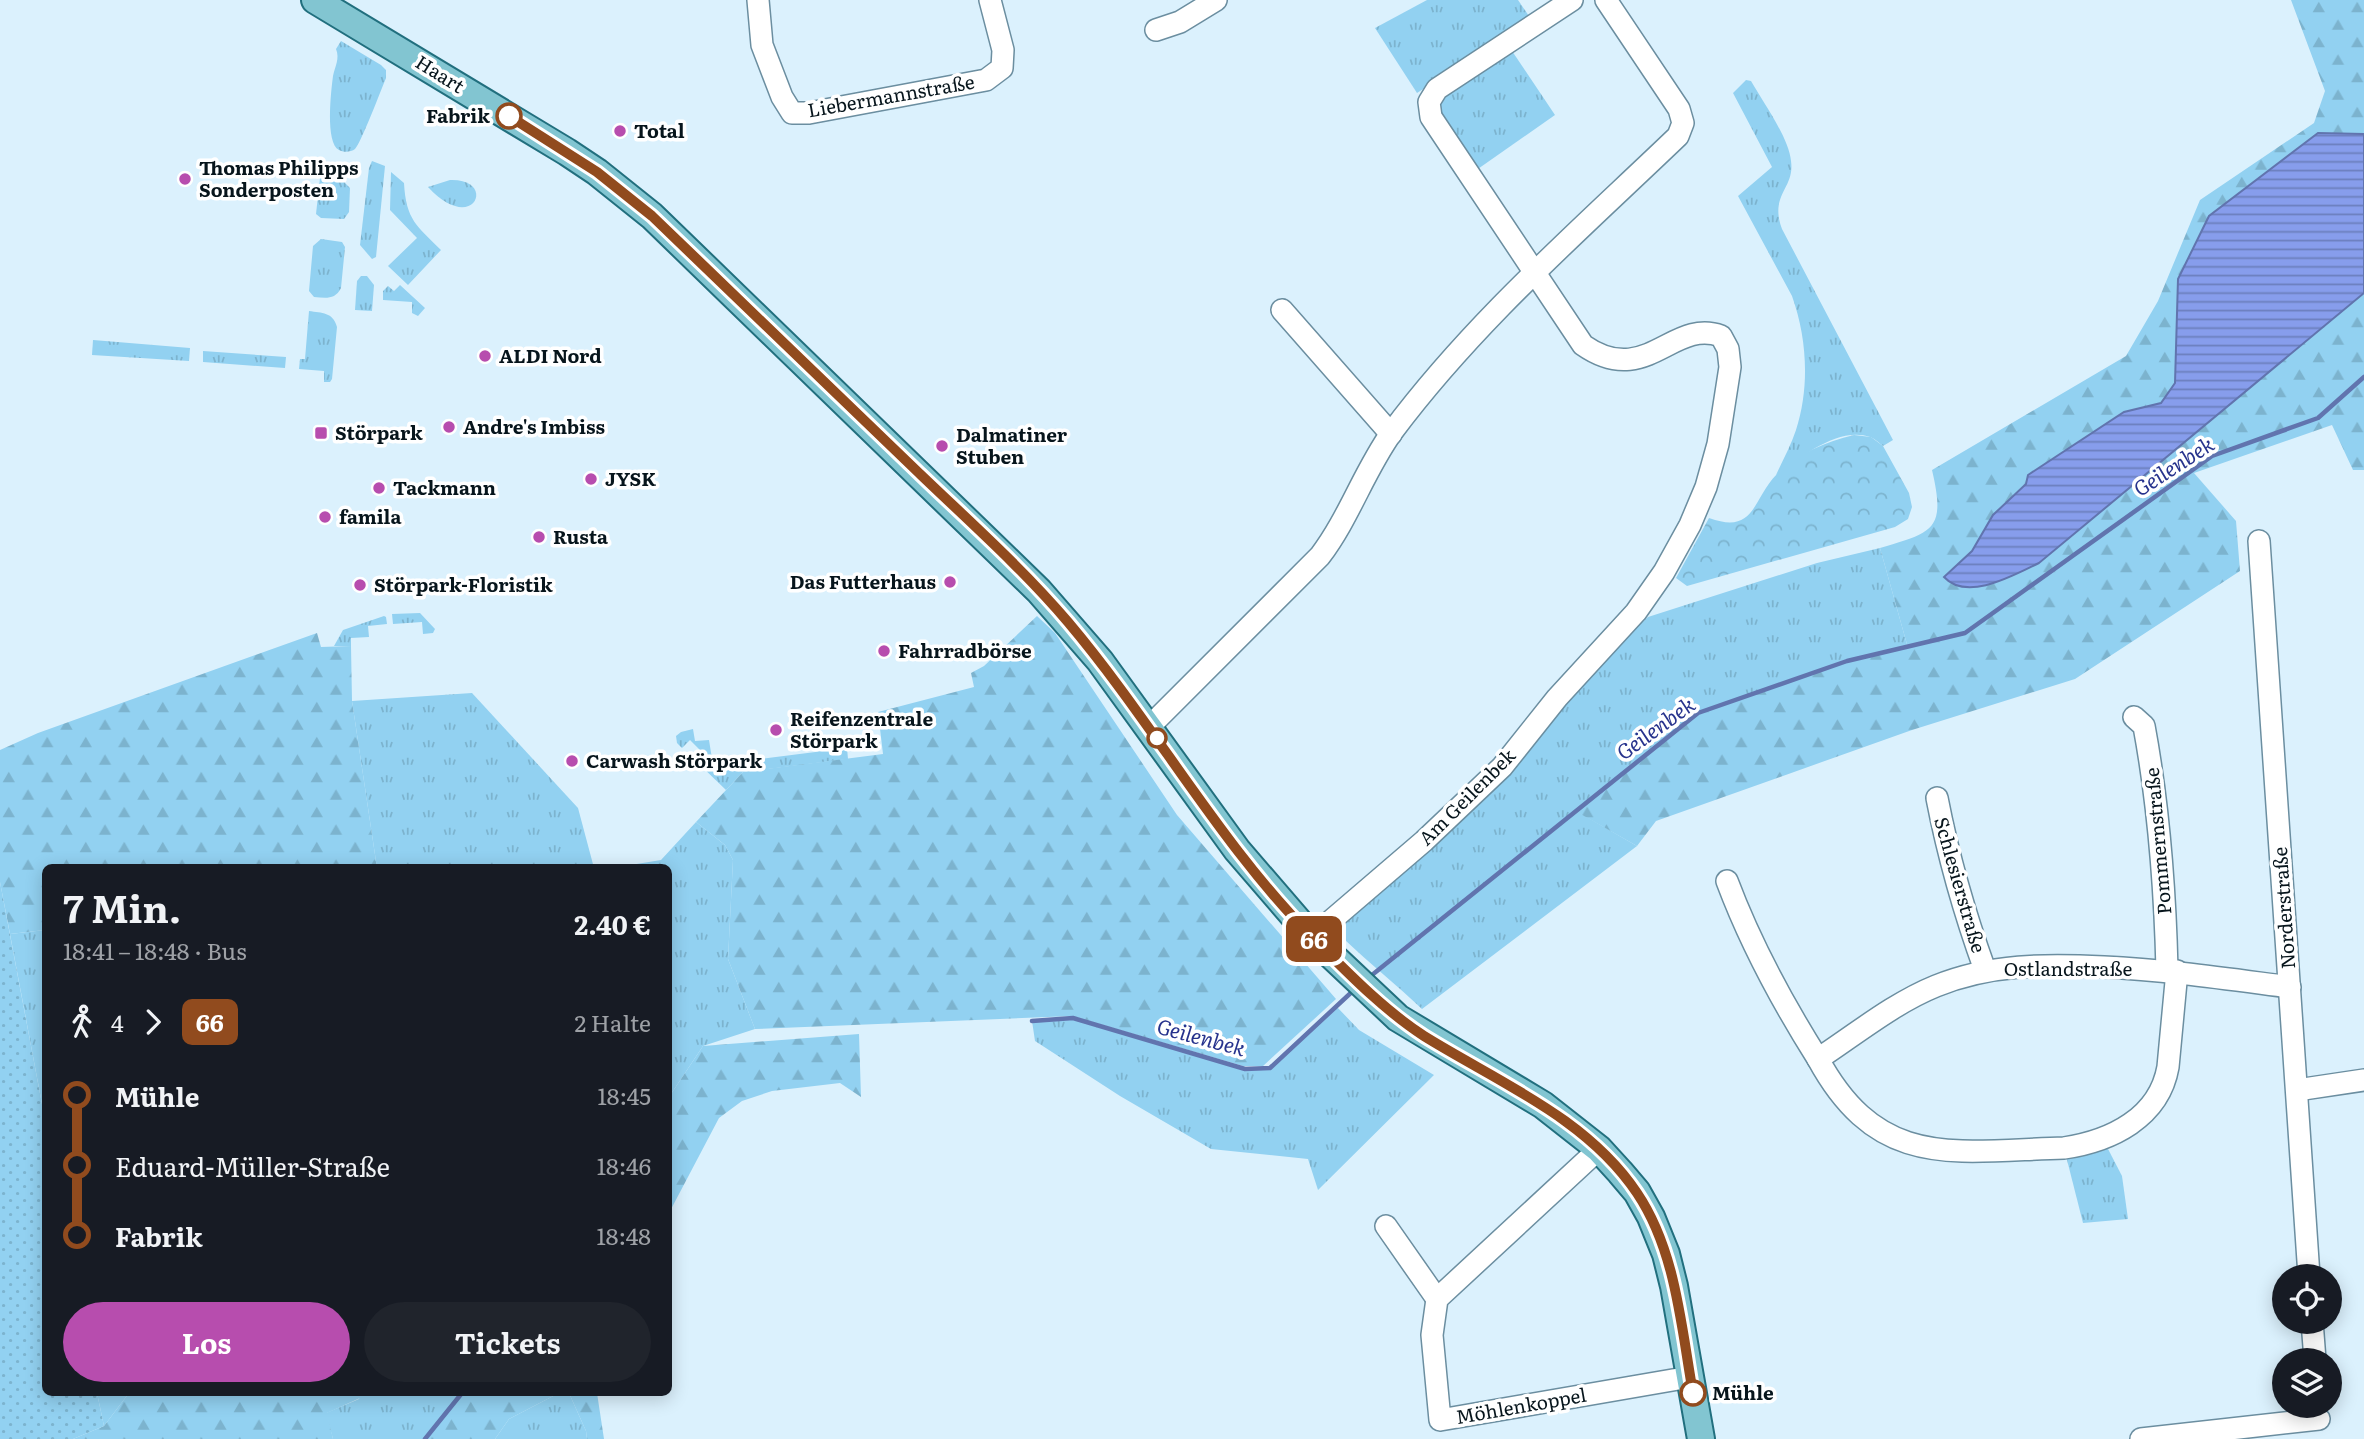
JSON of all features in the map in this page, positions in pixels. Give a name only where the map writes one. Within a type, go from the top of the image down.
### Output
[{"type":"main road","name":"Haart","points":[[315,0],[567,152],[652,216],[1040,591],[1100,661],[1237,850],[1312,937],[1398,1018],[1543,1105],[1599,1149],[1637,1192],[1658,1234],[1674,1286],[1701,1439]]},
{"type":"street","name":"Liebermannstraße","points":[[758,0],[762,45],[788,120],[809,113],[986,80],[1002,68],[1003,50],[990,0]]},
{"type":"street","points":[[1156,30],[1180,22],[1216,0]]},
{"type":"street","points":[[1535,274],[1431,117],[1429,102],[1437,89],[1572,0]]},
{"type":"street","points":[[1149,727],[1320,556],[1391,434],[1436,376],[1463,346],[1682,130],[1679,109],[1606,0]]},
{"type":"street","name":"Am Geilenbek","points":[[1312,937],[1424,841],[1502,767],[1556,698],[1636,612],[1664,572],[1690,525],[1706,486],[1718,444],[1729,376],[1728,349],[1721,336],[1703,333],[1639,359],[1620,361],[1608,358],[1583,345],[1535,274]]},
{"type":"street","points":[[1282,310],[1391,434]]},
{"type":"street","name":"Norderstraße","points":[[2259,541],[2308,1264]]},
{"type":"street","name":"Pommernstraße","points":[[1818,1059],[1836,1091],[1856,1113],[1882,1132],[1922,1148],[1946,1152],[2064,1149],[2081,1146],[2098,1142],[2126,1128],[2148,1108],[2164,1082],[2168,1067],[2172,971],[2159,814],[2144,726],[2134,717]]},
{"type":"street","name":"Schlesierstraße","points":[[1937,799],[1951,866],[1985,970]]},
{"type":"street","points":[[1727,881],[1742,921],[1766,971],[1818,1059]]},
{"type":"street","name":"Ostlandstraße","points":[[1818,1059],[1902,1004],[1934,987],[1985,970],[2038,965],[2172,971],[2290,987]]},
{"type":"street","points":[[2297,1090],[2364,1080]]},
{"type":"street","points":[[1385,1226],[1437,1298],[1599,1149]]},
{"type":"street","name":"Möhlenkoppel","points":[[1437,1298],[1432,1335],[1441,1429],[1690,1377]]},
{"type":"street","points":[[2141,1439],[2319,1421]]},
{"type":"green space","points":[[1427,0],[1518,0],[1531,19],[1417,93],[1375,28]]},
{"type":"green space","points":[[2291,0],[2364,0],[2364,134],[2318,133],[2178,279],[2175,383],[2161,404],[2123,412],[2026,484],[1993,515],[1972,551],[1944,577],[2039,563],[2364,293],[2364,470],[2353,470],[2332,425],[2194,473],[2236,521],[2240,571],[2075,679],[1912,730],[1656,821],[1637,846],[1577,812],[1698,714],[1847,662],[1908,648],[1880,548],[1913,538],[1932,525],[1937,505],[1932,470],[2126,356],[2158,301],[2200,200],[2314,123],[2325,91]]},
{"type":"green space","points":[[341,41],[386,70],[386,78],[362,137],[355,149],[347,152],[339,150],[335,145],[330,127],[336,49]]},
{"type":"green space","points":[[1510,48],[1555,115],[1475,171],[1437,114],[1438,97]]},
{"type":"green space","points":[[1746,80],[1751,81],[1768,109],[1789,152],[1791,171],[1778,208],[1782,229],[1893,440],[1883,446],[1870,437],[1845,436],[1820,446],[1776,475],[1794,436],[1800,414],[1805,380],[1804,346],[1792,296],[1738,196],[1772,167],[1733,93]]},
{"type":"green space","points":[[322,160],[350,188],[349,212],[344,219],[321,218],[316,214]]},
{"type":"green space","points":[[372,161],[385,166],[376,257],[372,259],[360,245]]},
{"type":"green space","points":[[391,172],[404,183],[407,206],[414,221],[441,250],[408,285],[388,266],[417,238],[390,210]]},
{"type":"green space","points":[[450,180],[465,182],[473,187],[476,195],[474,202],[458,207],[444,201],[428,187]]},
{"type":"green space","points":[[321,239],[342,242],[345,247],[341,288],[336,295],[330,297],[314,297],[309,291],[313,246]]},
{"type":"green space","points":[[361,276],[367,276],[374,285],[372,311],[355,310],[357,281]]},
{"type":"green space","points":[[400,285],[425,308],[418,316],[412,313],[412,302],[383,300],[383,291],[388,286],[394,291]]},
{"type":"green space","points":[[309,311],[330,316],[337,327],[330,382],[324,382],[324,371],[299,369],[300,359],[305,359]]},
{"type":"green space","points":[[93,340],[190,348],[189,361],[92,355]]},
{"type":"green space","points":[[203,351],[286,357],[285,368],[203,362]]},
{"type":"green space","points":[[1854,435],[1871,437],[1883,446],[1909,493],[1912,507],[1908,519],[1895,527],[1687,586],[1676,578],[1709,518],[1736,522],[1745,518],[1777,474],[1794,460],[1813,449]]},
{"type":"green space","points":[[1880,548],[1908,648],[1847,662],[1698,714],[1578,812],[1637,846],[1422,1009],[1345,940],[1343,924],[1610,650],[1648,617],[1817,563]]},
{"type":"green space","points":[[420,613],[435,629],[433,633],[423,634],[422,622],[393,624],[392,614]]},
{"type":"green space","points":[[384,616],[387,624],[368,626],[369,637],[351,638],[351,646],[334,646],[343,630]]},
{"type":"green space","points":[[1037,616],[1055,633],[1177,815],[1336,999],[1263,1066],[1243,1066],[1072,1016],[755,1029],[728,959],[733,860],[725,845],[696,822],[743,772],[883,754],[878,712],[974,687],[971,673],[984,666]]},
{"type":"green space","points":[[317,633],[321,647],[351,646],[352,701],[376,864],[42,864],[42,930],[10,934],[0,882],[0,750],[38,733]]},
{"type":"green space","points":[[472,693],[578,808],[593,864],[376,864],[352,701]]},
{"type":"green space","points":[[693,729],[695,741],[709,740],[713,765],[847,748],[848,759],[743,772],[726,790],[698,763],[705,755],[690,740],[682,748],[677,743],[676,736]]},
{"type":"green space","points":[[696,822],[725,845],[733,860],[728,959],[755,1029],[703,1046],[672,1092],[672,864],[636,864],[661,860]]},
{"type":"green space","points":[[0,882],[42,1104],[42,1396],[98,1396],[104,1426],[73,1439],[0,1439]]},
{"type":"green space","points":[[42,930],[42,1104],[10,934]]},
{"type":"green space","points":[[1337,1007],[1359,1030],[1434,1075],[1318,1190],[1308,1159],[1211,1149],[1120,1096],[1035,1041],[1032,1021],[1073,1018],[1245,1069],[1270,1067]]},
{"type":"green space","points":[[859,1034],[861,1097],[840,1083],[772,1091],[742,1101],[719,1118],[672,1207],[672,1092],[703,1046]]},
{"type":"green space","points":[[2107,1147],[2122,1176],[2128,1219],[2083,1223],[2066,1156]]},
{"type":"green space","points":[[98,1396],[127,1396],[104,1426]]},
{"type":"green space","points":[[127,1396],[360,1396],[327,1413],[333,1439],[73,1439],[104,1426]]},
{"type":"green space","points":[[360,1396],[460,1396],[425,1439],[333,1439],[326,1413],[359,1399]]},
{"type":"green space","points":[[460,1396],[553,1396],[509,1419],[495,1439],[425,1439]]},
{"type":"green space","points":[[553,1396],[570,1396],[587,1439],[495,1439],[509,1419]]},
{"type":"green space","points":[[570,1396],[597,1396],[604,1439],[587,1439]]},
{"type":"water","points":[[2318,133],[2364,134],[2364,293],[2039,563],[1978,587],[1954,584],[1944,577],[1972,551],[1993,515],[2026,484],[2028,475],[2124,412],[2161,403],[2175,383],[2178,279],[2209,216]]},
{"type":"waterway","name":"Geilenbek","points":[[1367,979],[1698,713],[1847,661],[1965,633],[2212,456],[2318,418],[2364,377]]},
{"type":"waterway","name":"Geilenbek","points":[[1032,1021],[1073,1018],[1245,1069],[1270,1068],[1355,989]]},
{"type":"waterway","name":"Geilenbek","points":[[425,1439],[460,1396]]},
{"type":"bus line","name":"66","points":[[509,116],[597,172],[652,216],[1040,591],[1100,661],[1257,876],[1312,937],[1359,982],[1398,1018],[1543,1105],[1599,1149],[1637,1192],[1666,1254],[1693,1393]]},
{"type":"place","name":"Fabrik","points":[[509,116]]},
{"type":"place","name":"Total","points":[[620,131]]},
{"type":"place","name":"Thomas Philipps Sonderposten","points":[[185,179]]},
{"type":"place","name":"ALDI Nord","points":[[485,356]]},
{"type":"place","name":"Andre's Imbiss","points":[[449,427]]},
{"type":"place","name":"Störpark","points":[[321,433]]},
{"type":"place","name":"Dalmatiner Stuben","points":[[942,446]]},
{"type":"place","name":"JYSK","points":[[591,479]]},
{"type":"place","name":"Tackmann","points":[[379,488]]},
{"type":"place","name":"famila","points":[[325,517]]},
{"type":"place","name":"Rusta","points":[[539,537]]},
{"type":"place","name":"Das Futterhaus","points":[[950,582]]},
{"type":"place","name":"Störpark-Floristik","points":[[360,585]]},
{"type":"place","name":"Fahrradbörse","points":[[884,651]]},
{"type":"place","name":"Reifenzentrale Störpark","points":[[776,730]]},
{"type":"place","name":"Carwash Störpark","points":[[572,761]]},
{"type":"place","name":"Mühle","points":[[1693,1393]]}]
